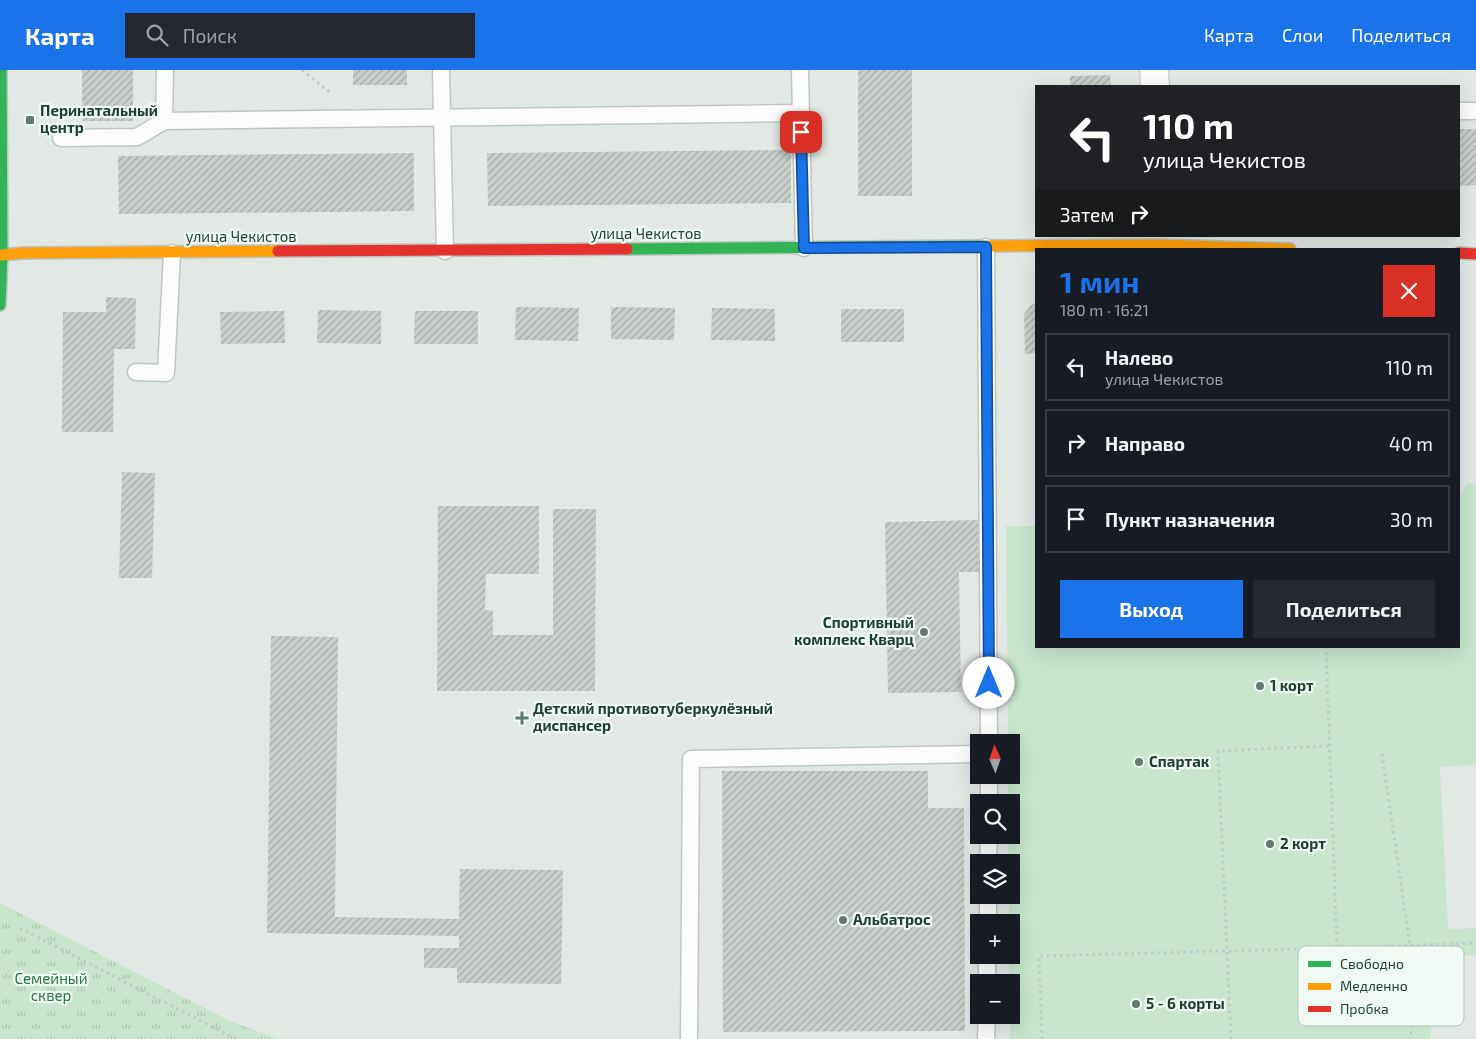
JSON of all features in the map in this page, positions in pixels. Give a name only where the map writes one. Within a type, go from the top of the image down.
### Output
[{"type":"street","points":[[0,305],[2,255],[0,204],[1,70]]},
{"type":"street","points":[[1154,70],[1155,85]]},
{"type":"street","name":"улица Чекистов","points":[[2,255],[22,253],[986,247],[1158,241],[1274,248]]},
{"type":"street","points":[[1460,254],[1476,254]]},
{"type":"lane","points":[[164,121],[165,70]]},
{"type":"lane","points":[[441,70],[446,251]]},
{"type":"lane","points":[[800,70],[804,248]]},
{"type":"lane","points":[[1460,111],[1476,111]]},
{"type":"lane","points":[[60,138],[137,137],[164,121],[801,112]]},
{"type":"lane","points":[[986,247],[989,734]]},
{"type":"lane","points":[[136,372],[166,373],[172,253]]},
{"type":"lane","points":[[689,1039],[691,759],[970,754]]},
{"type":"lane","points":[[986,1039],[987,1024]]},
{"type":"path","points":[[302,70],[332,94]]},
{"type":"path","points":[[1326,648],[1337,946]]},
{"type":"path","points":[[1231,1039],[1218,751],[1330,746]]},
{"type":"path","points":[[1382,754],[1410,945]]},
{"type":"path","points":[[20,928],[236,1039]]},
{"type":"path","points":[[1386,946],[1476,943]]},
{"type":"path","points":[[1042,1039],[1039,956],[1298,949]]},
{"type":"path","points":[[1411,1026],[1411,1039]]},
{"type":"green space","name":"Спартак","points":[[1468,483],[1476,484],[1476,765],[1440,767],[1448,929],[1476,928],[1476,955],[1464,956],[1464,946],[1298,946],[1298,1026],[1431,1026],[1431,1039],[1010,1039],[1010,1024],[1020,1024],[1020,974],[1009,974],[1009,964],[1020,964],[1020,914],[1009,914],[1009,904],[1020,904],[1020,854],[1008,854],[1008,844],[1020,844],[1020,794],[1008,794],[1008,784],[1020,784],[1020,734],[1008,734],[1006,526],[1035,526],[1035,648],[1460,648],[1460,495]]},
{"type":"green space","name":"Семейный сквер","points":[[0,903],[230,1021],[279,1039],[0,1039]]},
{"type":"building","points":[[82,70],[133,70],[133,121],[82,121]]},
{"type":"building","points":[[353,70],[407,70],[407,85],[353,85]]},
{"type":"building","points":[[858,70],[912,70],[912,196],[858,196]]},
{"type":"building","points":[[1110,75],[1111,85],[1070,85],[1070,76]]},
{"type":"building","points":[[1460,129],[1476,129],[1476,185],[1460,186]]},
{"type":"building","points":[[791,150],[791,203],[488,206],[487,153]]},
{"type":"building","points":[[414,153],[414,211],[119,214],[118,156]]},
{"type":"building","points":[[106,297],[136,298],[135,349],[114,349],[113,432],[62,432],[63,312],[106,312]]},
{"type":"building","points":[[1035,303],[1035,353],[1025,354],[1024,314],[1031,305]]},
{"type":"building","points":[[516,307],[579,308],[578,341],[515,340]]},
{"type":"building","points":[[611,307],[675,308],[674,340],[611,339]]},
{"type":"building","points":[[712,308],[775,309],[775,341],[711,340]]},
{"type":"building","points":[[841,309],[904,309],[904,342],[841,342]]},
{"type":"building","points":[[318,310],[381,311],[381,344],[317,343]]},
{"type":"building","points":[[284,311],[285,343],[221,344],[220,312]]},
{"type":"building","points":[[415,311],[478,311],[478,344],[414,344]]},
{"type":"building","points":[[122,472],[155,473],[152,578],[119,578]]},
{"type":"building","points":[[438,506],[539,506],[539,574],[486,574],[485,610],[493,611],[493,635],[553,635],[553,509],[596,509],[595,691],[437,691]]},
{"type":"building","name":"Спортивный комплекс Кварц","points":[[979,520],[980,572],[959,572],[961,692],[888,693],[885,522]]},
{"type":"building","points":[[271,636],[338,637],[335,917],[459,919],[460,869],[563,870],[561,984],[457,983],[457,968],[424,968],[424,948],[459,948],[459,936],[267,933]]},
{"type":"building","name":"Альбатрос","points":[[722,771],[928,771],[928,808],[964,808],[965,1031],[723,1032]]},
{"type":"traffic: fast","points":[[0,305],[2,255],[1,70]]},
{"type":"traffic: fast","points":[[627,249],[984,246]]},
{"type":"traffic: slow","points":[[984,246],[1158,245],[1257,248]]},
{"type":"traffic: slow","points":[[2,255],[22,253],[278,251]]},
{"type":"traffic: jam","points":[[278,251],[627,249]]},
{"type":"traffic: jam","points":[[1460,253],[1476,254]]},
{"type":"place","name":"Перинатальный центр","points":[[30,120]]},
{"type":"place","name":"Спортивный комплекс Кварц","points":[[924,632]]},
{"type":"place","name":"1 корт","points":[[1260,686]]},
{"type":"place","name":"Детский противотуберкулёзный диспансер","points":[[522,718]]},
{"type":"place","name":"Спартак","points":[[1139,762]]},
{"type":"place","name":"2 корт","points":[[1270,844]]},
{"type":"place","name":"Альбатрос","points":[[843,920]]},
{"type":"place","name":"5 - 6 корты","points":[[1136,1004]]},
{"type":"route","points":[[801,132],[804,248],[986,247],[989,683]]}]
